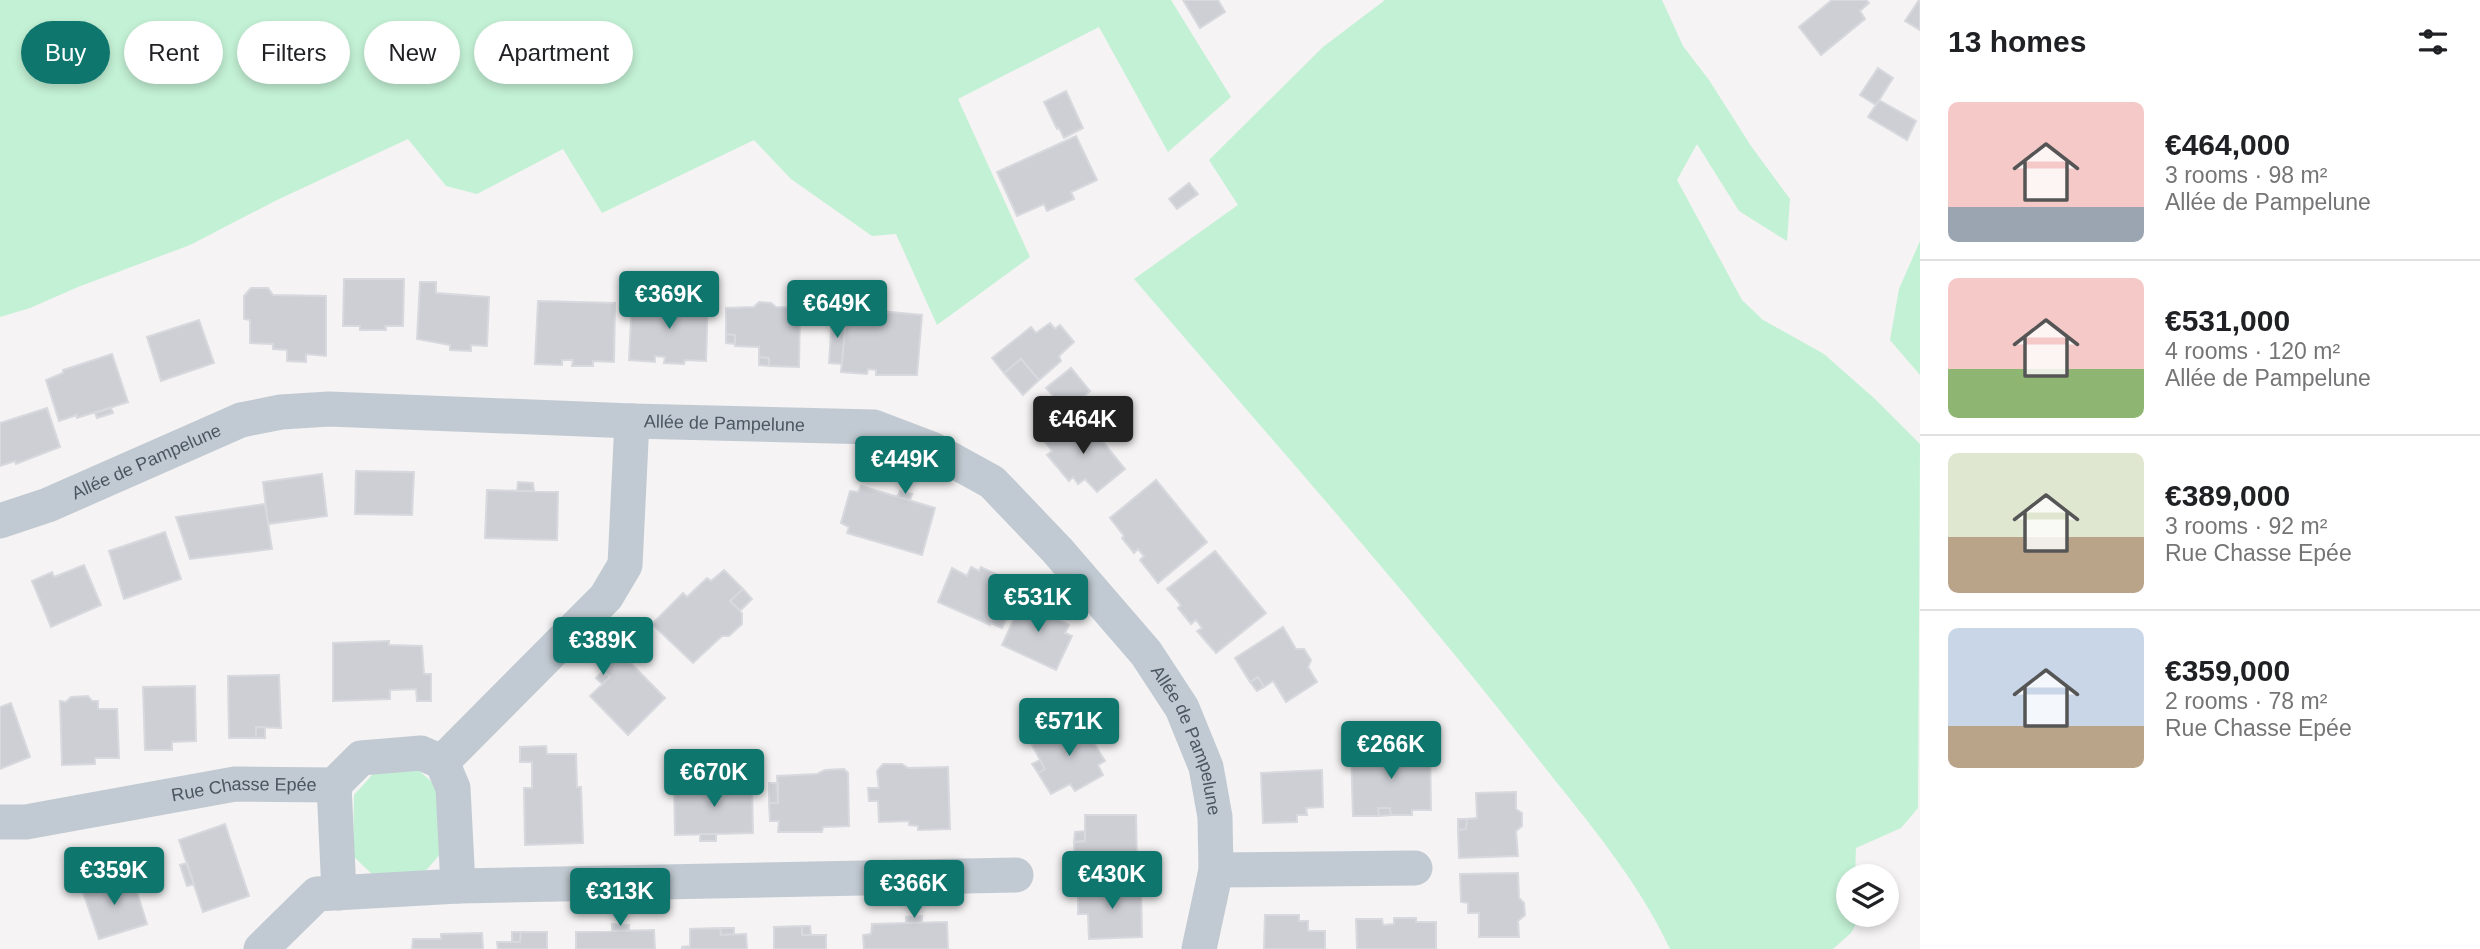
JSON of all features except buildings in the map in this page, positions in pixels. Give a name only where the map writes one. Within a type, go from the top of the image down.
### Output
[{"type":"street","name":"Allée de Pampelune","points":[[0,521],[48,505],[242,420],[281,412],[329,409],[874,427],[932,449],[992,482],[1058,550],[1146,653],[1182,708],[1206,767],[1215,817],[1216,870],[1199,949]]},
{"type":"street","points":[[458,886],[453,788],[442,762],[606,597],[625,565],[632,421]]},
{"type":"street","name":"Rue Chasse Epée","points":[[0,822],[26,822],[234,784],[334,785],[361,758],[421,753],[442,762]]},
{"type":"street","points":[[334,785],[339,893]]},
{"type":"street","points":[[1216,870],[1415,868]]},
{"type":"street","points":[[261,949],[317,894],[458,886],[1016,875]]},
{"type":"green space","points":[[0,0],[1171,0],[1231,97],[1168,152],[1099,27],[958,99],[1030,257],[937,325],[896,234],[872,236],[791,179],[754,140],[602,213],[563,149],[477,194],[446,186],[408,139],[277,200],[190,245],[30,308],[0,317]]},
{"type":"green space","points":[[1385,0],[1662,0],[1683,46],[1790,199],[1787,241],[1739,211],[1697,144],[1677,180],[1742,300],[1763,320],[1824,354],[1920,444],[1918,808],[1901,828],[1856,848],[1855,864],[1836,864],[1836,927],[1854,927],[1833,949],[1670,949],[1639,893],[1621,867],[1477,682],[1134,279],[1238,205],[1209,160],[1323,47]]},
{"type":"green space","points":[[1920,241],[1920,375],[1890,340],[1899,289]]},
{"type":"green space","points":[[418,770],[439,788],[442,852],[422,875],[375,877],[353,856],[354,795],[374,773]]}]
